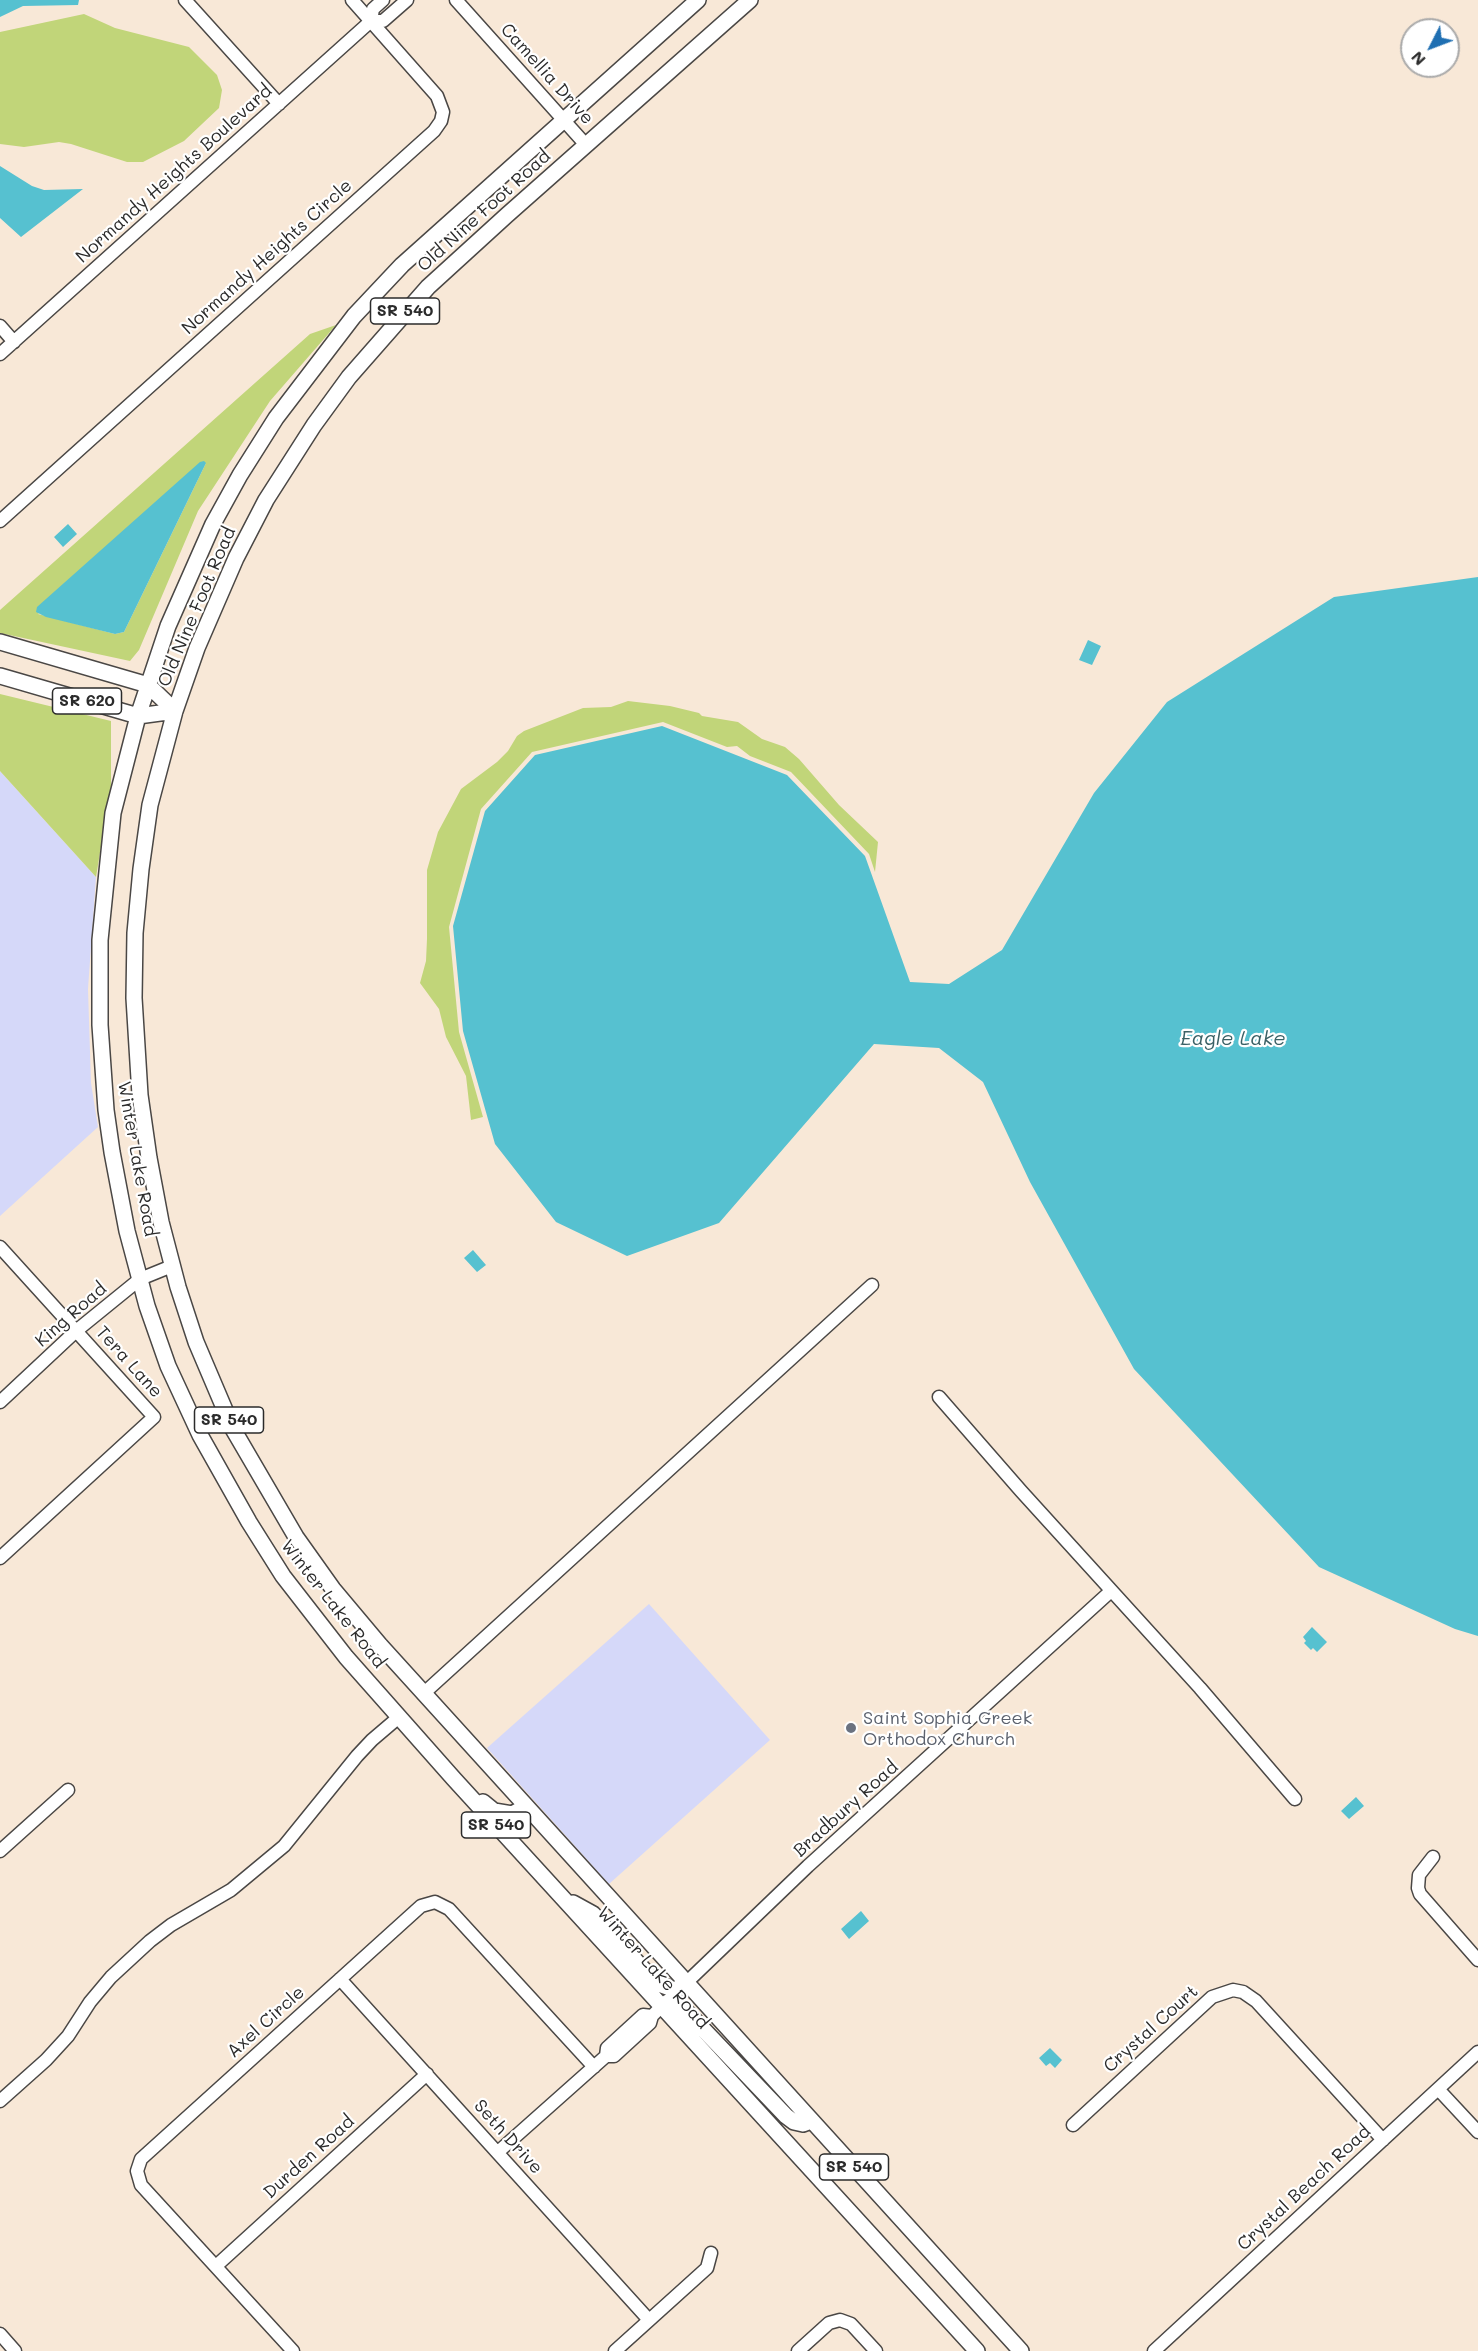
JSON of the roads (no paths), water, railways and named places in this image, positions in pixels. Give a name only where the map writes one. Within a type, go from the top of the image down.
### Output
[{"type":"main road","name":"Old Nine Foot Road","points":[[148,686],[168,626],[213,524],[240,475],[276,418],[354,316],[402,265],[698,0]]},
{"type":"main road","name":"Old Nine Foot Road","points":[[175,711],[209,618],[245,539],[281,475],[331,400],[368,354],[428,287],[750,0]]},
{"type":"main road","name":"SR 620","points":[[0,642],[148,686],[175,711]]},
{"type":"main road","name":"SR 620","points":[[0,676],[138,716],[175,711]]},
{"type":"main road","name":"Winter Lake Road","points":[[148,686],[113,813],[103,897],[99,982],[102,1068],[110,1142],[121,1203],[140,1278],[168,1366],[200,1436],[283,1576],[346,1657],[565,1901],[657,2011],[977,2351]]},
{"type":"main road","name":"Winter Lake Road","points":[[175,711],[158,773],[145,837],[137,901],[134,966],[135,1030],[140,1095],[154,1190],[172,1266],[185,1312],[207,1371],[233,1429],[293,1532],[333,1589],[423,1694],[525,1807],[1021,2351]]},
{"type":"main road","points":[[426,1748],[494,1811],[512,1814],[525,1807]]},
{"type":"main road","points":[[565,1901],[583,1907],[592,1914],[656,1983],[669,1990],[675,1990],[686,1983]]},
{"type":"main road","points":[[657,2011],[668,2002],[680,2005],[786,2116],[794,2122],[803,2124],[811,2121]]},
{"type":"street","points":[[185,0],[279,104]]},
{"type":"street","name":"Normandy Heights Circle","points":[[0,521],[435,131],[441,122],[442,112],[437,96],[352,0]]},
{"type":"street","name":"Normandy Heights Boulevard","points":[[0,354],[371,21],[373,9],[383,0]]},
{"type":"street","name":"Normandy Heights Boulevard","points":[[371,21],[383,21],[406,0]]},
{"type":"street","name":"Camellia Drive","points":[[456,0],[586,146]]},
{"type":"street","points":[[0,326],[14,342]]},
{"type":"street","points":[[0,1247],[76,1331]]},
{"type":"street","name":"King Road","points":[[0,1401],[76,1331],[140,1278],[172,1266]]},
{"type":"street","points":[[423,1694],[872,1285]]},
{"type":"street","name":"Tera Lane","points":[[0,1558],[154,1417],[76,1331]]},
{"type":"street","points":[[939,1397],[1200,1688],[1295,1799]]},
{"type":"street","name":"Bradbury Road","points":[[686,1983],[808,1866],[1111,1591]]},
{"type":"street","points":[[0,2101],[46,2060],[68,2036],[90,2002],[111,1977],[150,1941],[171,1925],[231,1890],[284,1846],[357,1756],[399,1717]]},
{"type":"street","points":[[0,1851],[68,1790]]},
{"type":"street","points":[[1433,1857],[1419,1875],[1420,1894],[1478,1960]]},
{"type":"street","name":"Axel Circle","points":[[293,2351],[141,2184],[137,2172],[141,2159],[421,1906],[435,1902],[449,1908],[594,2067]]},
{"type":"street","name":"Seth Drive","points":[[340,1979],[650,2320]]},
{"type":"street","name":"Crystal Court","points":[[1073,2125],[1212,1998],[1233,1990],[1243,1992],[1256,2001],[1383,2140]]},
{"type":"street","points":[[498,2152],[606,2056],[608,2048],[643,2015],[657,2011]]},
{"type":"street","name":"Crystal Beach Road","points":[[1154,2351],[1478,2052]]},
{"type":"street","name":"Durden Road","points":[[216,2266],[427,2074]]},
{"type":"street","points":[[1438,2089],[1478,2132]]},
{"type":"street","points":[[615,2351],[707,2268],[711,2253]]},
{"type":"street","points":[[798,2351],[830,2323],[840,2320],[851,2324],[876,2351]]},
{"type":"street","points":[[0,2334],[15,2351]]},
{"type":"water","points":[[0,0],[79,0],[78,5],[23,6],[0,17]]},
{"type":"water","points":[[0,166],[32,186],[44,190],[83,189],[21,237],[0,218]]},
{"type":"water","points":[[200,462],[206,463],[124,632],[115,634],[46,617],[36,612],[37,607]]},
{"type":"water","points":[[68,524],[77,534],[63,547],[54,537]]},
{"type":"water","name":"Eagle Lake","points":[[1478,577],[1478,1636],[1455,1629],[1319,1567],[1134,1369],[1030,1182],[983,1082],[939,1048],[874,1044],[719,1223],[627,1256],[556,1222],[495,1144],[463,1031],[453,926],[485,811],[535,755],[662,726],[787,775],[865,856],[910,982],[949,984],[1002,950],[1094,793],[1167,702],[1334,597]]},
{"type":"water","points":[[1088,640],[1101,646],[1092,665],[1079,660]]},
{"type":"water","points":[[473,1250],[486,1265],[477,1272],[464,1258]]},
{"type":"water","points":[[1312,1627],[1327,1642],[1317,1652],[1304,1643],[1306,1641],[1303,1637]]},
{"type":"water","points":[[1356,1797],[1364,1806],[1349,1819],[1341,1811]]},
{"type":"water","points":[[861,1911],[869,1921],[849,1939],[841,1929]]},
{"type":"water","points":[[1050,2048],[1062,2060],[1055,2068],[1050,2063],[1046,2066],[1039,2058]]},
{"type":"place","name":"Saint Sophia Greek Orthodox Church","points":[[851,1728]]}]
